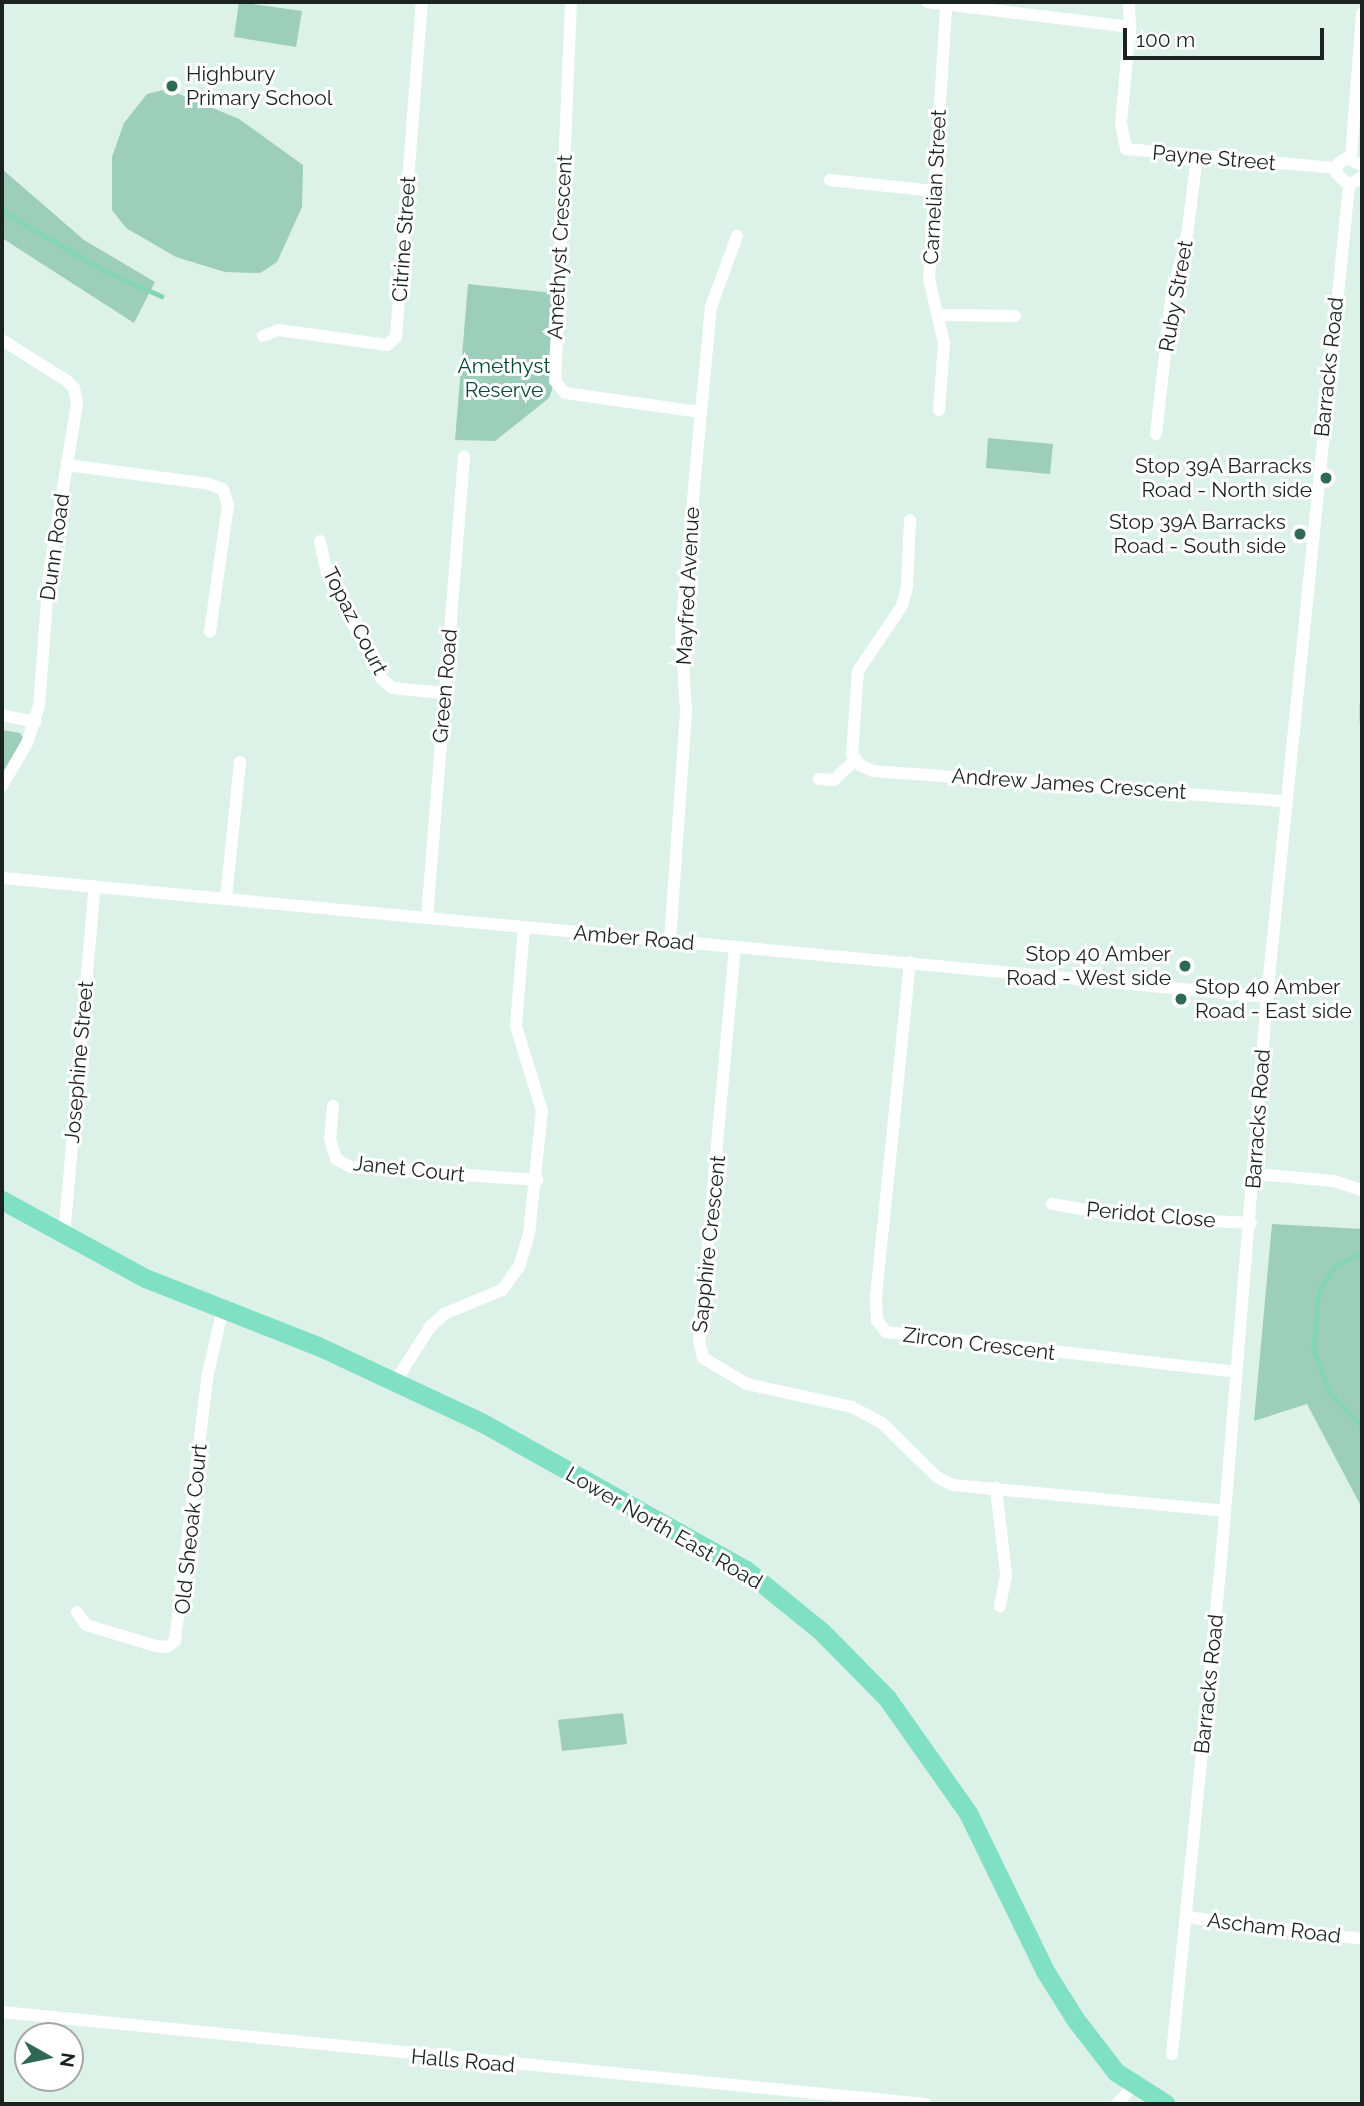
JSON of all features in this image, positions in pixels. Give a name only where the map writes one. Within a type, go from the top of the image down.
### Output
[{"type":"main road","name":"Lower North East Road","points":[[2,1200],[64,1237],[145,1278],[223,1308],[481,1422],[746,1570],[822,1632],[887,1698],[948,1781],[1051,1981],[1099,2052],[1134,2085],[1167,2104]]},
{"type":"street","name":"Citrine Street","points":[[263,336],[279,330],[387,345],[396,337],[422,2]]},
{"type":"street","name":"Amethyst Crescent","points":[[571,2],[555,381],[565,393],[701,412]]},
{"type":"street","points":[[928,2],[1130,27],[1129,2]]},
{"type":"street","name":"Carnelian Street","points":[[939,410],[944,343],[929,279],[946,5]]},
{"type":"street","points":[[1351,157],[1362,13]]},
{"type":"street","name":"Payne Street","points":[[1130,27],[1121,123],[1126,149],[1336,168]]},
{"type":"street","name":"Ruby Street","points":[[1156,434],[1171,300],[1187,235],[1197,157]]},
{"type":"street","points":[[1351,157],[1362,165]]},
{"type":"street","points":[[1351,157],[1341,160],[1336,168],[1340,181],[1349,185],[1362,177]]},
{"type":"street","points":[[830,180],[934,191]]},
{"type":"street","name":"Barracks Road","points":[[1172,2054],[1251,1223],[1267,997],[1349,185]]},
{"type":"street","name":"Mayfred Avenue","points":[[670,941],[686,711],[681,632],[701,412],[711,307],[737,236]]},
{"type":"street","points":[[938,315],[1015,316]]},
{"type":"street","name":"Dunn Road","points":[[2,340],[74,388],[76,420],[49,574],[35,722],[2,786]]},
{"type":"street","name":"Green Road","points":[[427,917],[464,456]]},
{"type":"street","points":[[67,465],[209,484],[223,489],[228,505],[210,632]]},
{"type":"street","points":[[819,779],[834,780],[856,760],[852,754],[858,671],[902,606],[907,587],[910,520]]},
{"type":"street","name":"Topaz Court","points":[[320,541],[327,573],[381,678],[392,688],[444,693]]},
{"type":"street","points":[[2,715],[35,722]]},
{"type":"street","name":"Andrew James Crescent","points":[[856,760],[873,771],[1286,801]]},
{"type":"street","points":[[226,898],[240,762]]},
{"type":"street","name":"Amber Road","points":[[2,878],[1267,997]]},
{"type":"street","name":"Josephine Street","points":[[64,1237],[95,886]]},
{"type":"street","points":[[395,1382],[430,1327],[444,1314],[502,1290],[519,1268],[538,1180],[542,1111],[516,1026],[524,927]]},
{"type":"street","name":"Sapphire Crescent","points":[[736,947],[699,1340],[703,1358],[747,1384],[852,1407],[883,1423],[937,1477],[953,1485],[1225,1511]]},
{"type":"street","name":"Zircon Crescent","points":[[910,962],[876,1296],[877,1320],[886,1332],[901,1337],[1237,1372]]},
{"type":"street","name":"Janet Court","points":[[333,1106],[330,1139],[336,1159],[351,1167],[538,1180]]},
{"type":"street","points":[[1255,1174],[1334,1181],[1362,1190]]},
{"type":"street","name":"Peridot Close","points":[[1052,1204],[1128,1217],[1251,1223]]},
{"type":"street","name":"Old Sheoak Court","points":[[78,1612],[86,1625],[156,1646],[167,1647],[175,1641],[208,1374],[223,1308]]},
{"type":"street","points":[[996,1488],[1006,1575],[1000,1606]]},
{"type":"street","name":"Ascham Road","points":[[1186,1917],[1362,1939]]},
{"type":"street","name":"Halls Road","points":[[2,2012],[925,2104]]},
{"type":"street","points":[[1117,2104],[1134,2085]]},
{"type":"green space","points":[[239,2],[302,11],[296,47],[234,37]]},
{"type":"green space","points":[[167,89],[239,119],[303,165],[302,207],[277,262],[260,273],[225,272],[176,257],[126,228],[112,210],[112,157],[124,123],[147,94]]},
{"type":"green space","points":[[2,169],[84,240],[155,282],[134,323],[2,238]]},
{"type":"green space","name":"Amethyst Reserve","points":[[468,284],[554,293],[548,373],[555,381],[549,398],[495,441],[455,440]]},
{"type":"green space","points":[[988,438],[1053,444],[1050,474],[986,468]]},
{"type":"green space","points":[[2,730],[20,733],[27,743],[2,786]]},
{"type":"green space","points":[[1272,1224],[1362,1229],[1362,1508],[1307,1404],[1254,1421]]},
{"type":"green space","points":[[623,1713],[627,1744],[562,1751],[558,1720]]},
{"type":"waterway","points":[[2,211],[103,270],[161,296]]},
{"type":"waterway","points":[[1362,705],[1362,720]]},
{"type":"waterway","points":[[1362,1253],[1336,1266],[1319,1291],[1314,1350],[1329,1391],[1362,1427]]},
{"type":"place","name":"Highbury Primary School","points":[[172,86]]},
{"type":"place","name":"Stop 39A Barracks Road - North side","points":[[1326,478]]},
{"type":"place","name":"Stop 39A Barracks Road - South side","points":[[1300,534]]},
{"type":"place","name":"Stop 40 Amber Road - West side","points":[[1185,966]]},
{"type":"place","name":"Stop 40 Amber Road - East side","points":[[1181,999]]}]
